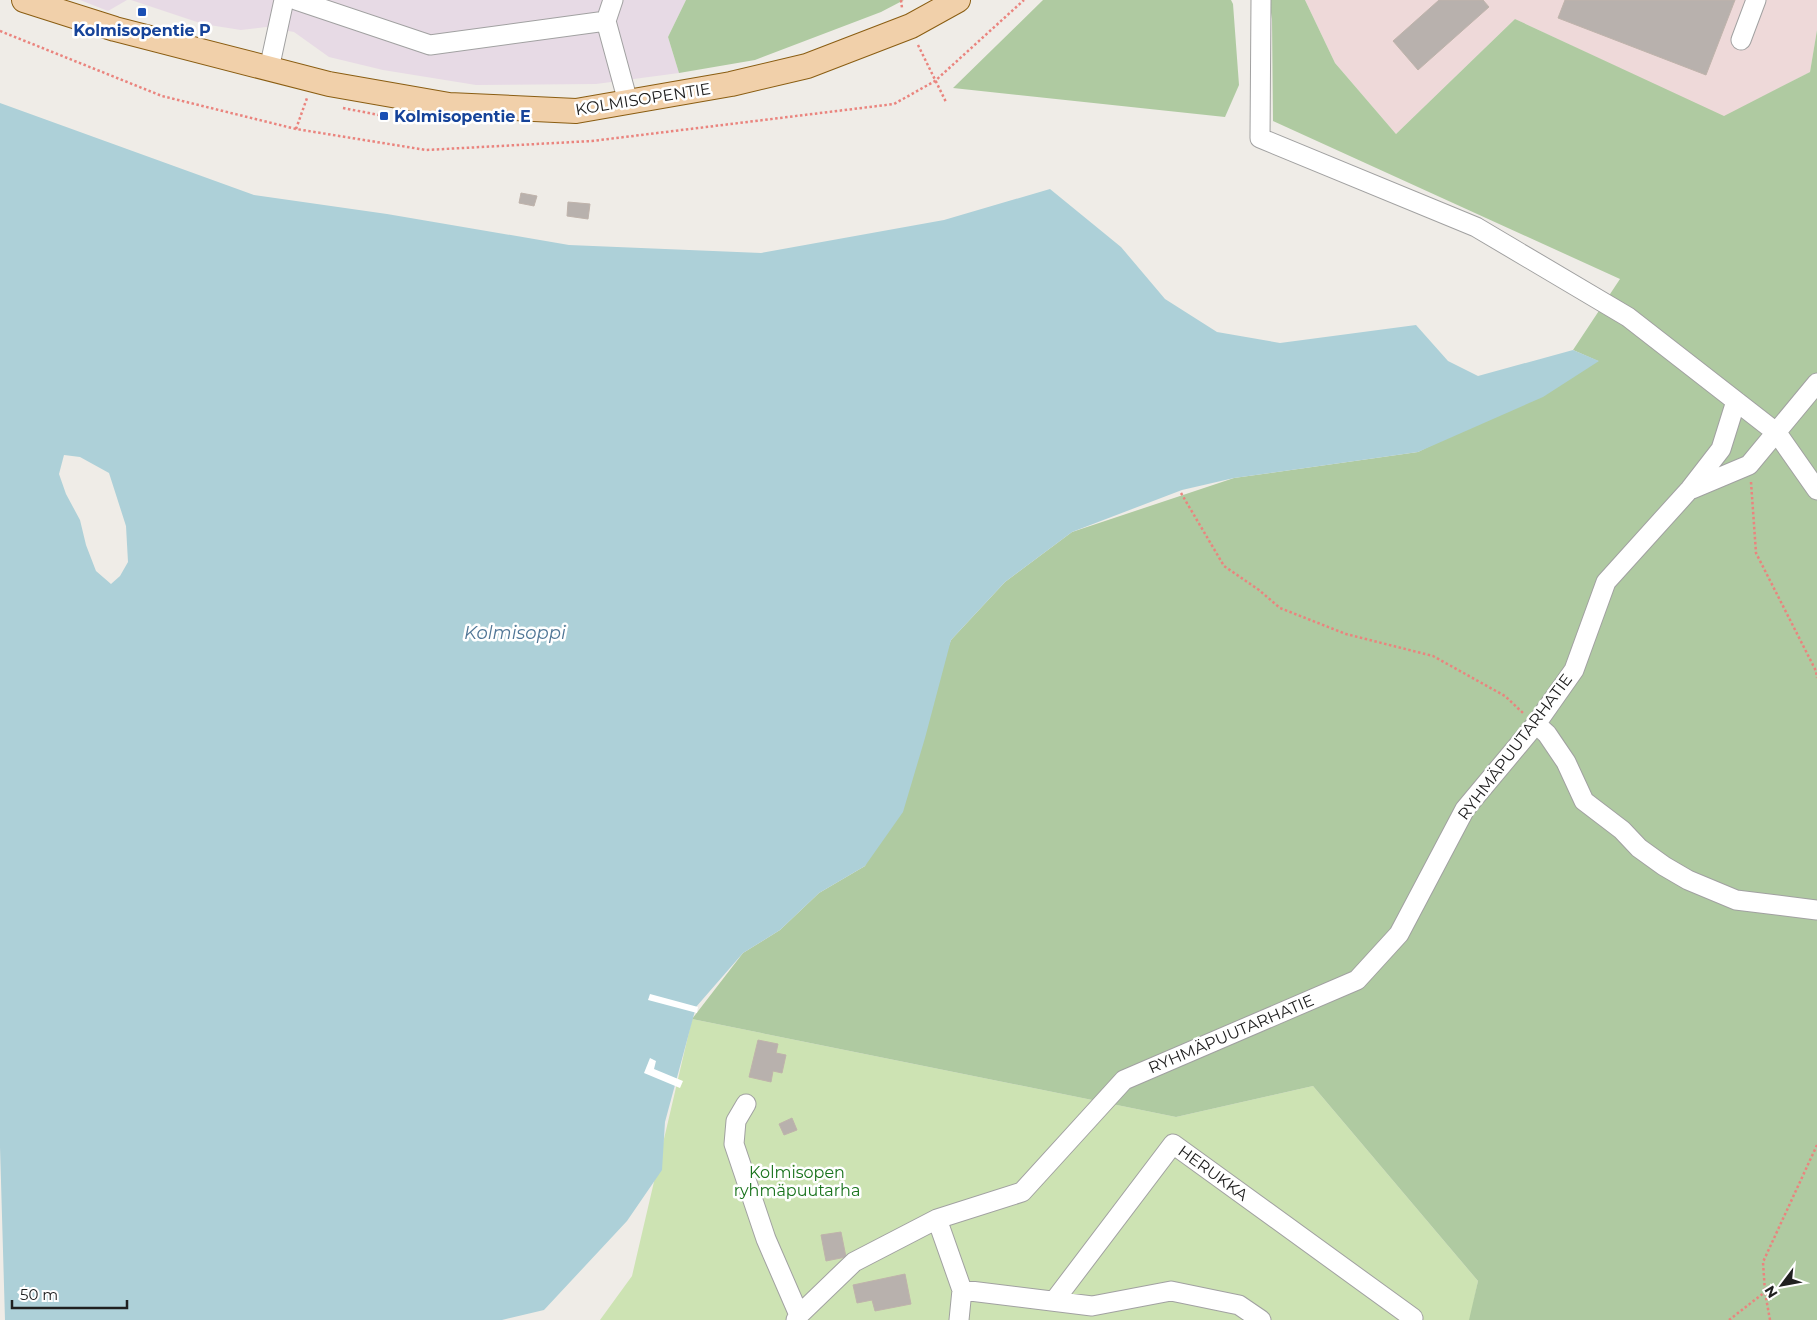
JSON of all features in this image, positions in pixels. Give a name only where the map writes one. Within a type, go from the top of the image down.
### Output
[{"type":"main road","name":"KOLMISOPENTIE","points":[[24,0],[115,29],[329,84],[449,105],[576,111],[731,84],[807,66],[911,26],[958,0]]},
{"type":"street","points":[[269,69],[284,0]]},
{"type":"street","points":[[296,0],[430,45],[606,21]]},
{"type":"street","points":[[613,0],[606,21],[628,102]]},
{"type":"street","points":[[1261,0],[1260,138],[1476,227],[1628,317],[1777,433],[1817,490]]},
{"type":"street","points":[[1741,40],[1756,0]]},
{"type":"street","points":[[1690,489],[1749,465],[1817,383]]},
{"type":"street","name":"RYHMÄPUUTARHATIE","points":[[798,1318],[854,1262],[937,1219],[1022,1192],[1124,1080],[1357,980],[1399,934],[1465,809],[1536,724],[1574,670],[1606,582],[1690,489],[1721,449],[1736,401]]},
{"type":"street","points":[[1536,724],[1547,734],[1566,762],[1584,801],[1622,830],[1639,848],[1664,866],[1688,880],[1736,900],[1817,910]]},
{"type":"street","points":[[746,1104],[736,1120],[734,1144],[766,1238],[798,1318]]},
{"type":"street","name":"HERUKKA","points":[[1054,1301],[1173,1144],[1412,1319]]},
{"type":"street","points":[[937,1219],[962,1290],[960,1320]]},
{"type":"street","points":[[962,1290],[1092,1306],[1171,1291],[1239,1305],[1261,1320]]},
{"type":"path","points":[[901,0],[902,9]]},
{"type":"path","points":[[894,104],[935,81],[1024,0]]},
{"type":"path","points":[[917,42],[946,102]]},
{"type":"path","points":[[296,129],[308,97]]},
{"type":"path","points":[[342,107],[384,116]]},
{"type":"path","points":[[1749,465],[1756,554],[1816,671],[1817,678]]},
{"type":"path","points":[[1181,493],[1224,566],[1259,590],[1280,608],[1346,634],[1433,656],[1505,696],[1536,724]]},
{"type":"path","points":[[1770,1320],[1765,1292],[1763,1262],[1817,1145]]},
{"type":"path","points":[[1729,1320],[1765,1292]]},
{"type":"shaded area","points":[[80,0],[127,0],[108,11]]},
{"type":"shaded area","points":[[131,0],[686,0],[668,37],[679,73],[596,84],[476,85],[383,70],[329,57],[294,32],[266,27],[241,30],[203,24]]},
{"type":"shaded area","points":[[1305,0],[1817,0],[1817,30],[1810,72],[1724,117],[1515,19],[1396,134],[1335,63]]},
{"type":"green space","points":[[686,0],[904,0],[881,12],[755,60],[679,73],[668,37]]},
{"type":"green space","points":[[1043,0],[1231,0],[1233,4],[1239,85],[1225,117],[953,88]]},
{"type":"green space","points":[[1269,0],[1305,0],[1335,63],[1396,134],[1515,19],[1724,116],[1810,72],[1817,30],[1817,1320],[1469,1320],[1478,1281],[1313,1086],[1176,1117],[692,1019],[743,953],[780,930],[819,893],[865,866],[951,640],[1005,582],[1072,532],[1234,478],[1418,452],[1598,361],[1573,350],[1620,279],[1273,121],[1272,19]]},
{"type":"green space","name":"Kolmisopen ryhmäpuutarha","points":[[692,1019],[1176,1117],[1313,1086],[1478,1281],[1470,1320],[600,1320],[632,1276]]},
{"type":"water","name":"Kolmisoppi","points":[[0,103],[254,195],[387,214],[569,245],[761,253],[944,220],[1050,189],[1121,247],[1165,299],[1217,332],[1280,343],[1416,325],[1448,361],[1478,376],[1573,350],[1599,361],[1543,397],[1418,452],[1234,478],[1182,490],[1072,532],[1005,582],[951,640],[903,812],[865,866],[819,893],[780,930],[743,953],[696,1007],[665,1122],[662,1170],[627,1221],[544,1310],[502,1320],[5,1320],[0,1147]],"holes":[[[64,455],[80,457],[109,473],[126,526],[128,562],[120,576],[111,584],[96,571],[86,545],[80,520],[66,494],[59,474]]]},
{"type":"pier","points":[[650,994],[698,1007],[697,1013],[648,1000]]},
{"type":"pier","points":[[650,1058],[656,1061],[654,1069],[683,1081],[680,1088],[644,1073]]},
{"type":"building","points":[[1439,0],[1483,0],[1489,7],[1418,70],[1393,41]]},
{"type":"building","points":[[1565,0],[1735,0],[1706,75],[1558,18]]},
{"type":"building","points":[[521,193],[537,196],[534,206],[519,203]]},
{"type":"building","points":[[568,202],[590,204],[588,219],[567,216]]},
{"type":"building","points":[[758,1040],[778,1044],[776,1053],[786,1055],[782,1073],[773,1071],[771,1082],[749,1077]]},
{"type":"building","points":[[792,1118],[797,1130],[784,1135],[779,1124]]},
{"type":"building","points":[[841,1232],[846,1257],[826,1261],[821,1235]]},
{"type":"building","points":[[905,1274],[911,1304],[875,1311],[872,1300],[857,1303],[853,1285]]},
{"type":"place","name":"Kolmisopentie P","points":[[142,12]]},
{"type":"place","name":"Kolmisopentie E","points":[[384,116]]}]
